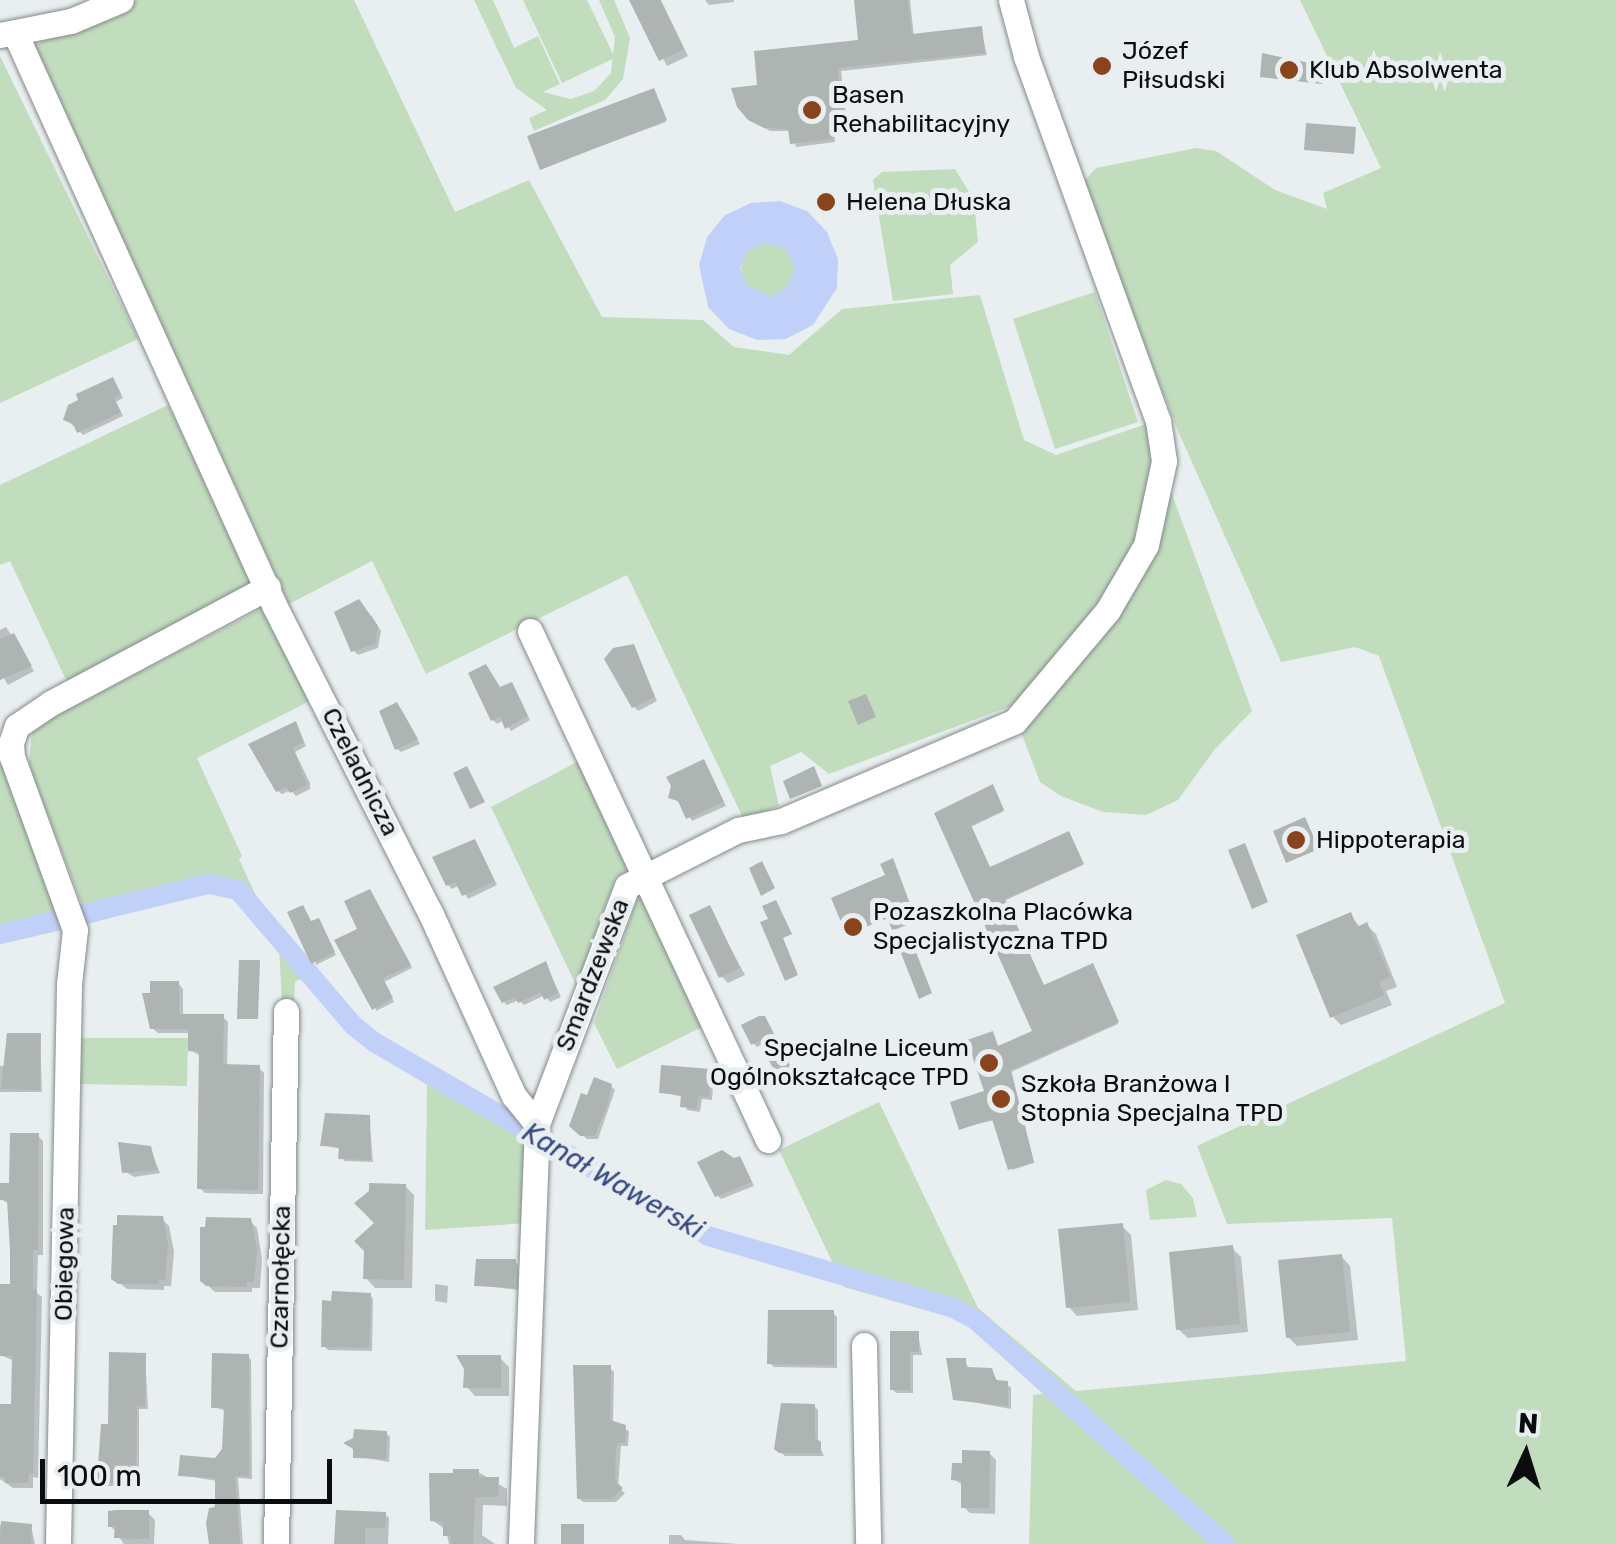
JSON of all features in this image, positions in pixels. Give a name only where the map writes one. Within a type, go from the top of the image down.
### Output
[{"type":"street","points":[[7,34],[71,21],[121,0]]},
{"type":"street","name":"Smardzewska","points":[[537,1133],[627,886],[642,875],[738,830],[781,821],[1014,721],[1108,610],[1146,545],[1164,460],[1158,421],[1026,56],[1011,0]]},
{"type":"street","name":"Czeladnicza","points":[[7,34],[268,587],[430,912],[514,1096],[537,1133]]},
{"type":"street","name":"Obiegowa","points":[[58,1544],[73,919],[12,757],[16,726],[113,668],[268,587]]},
{"type":"street","points":[[530,631],[768,1140]]},
{"type":"street","name":"Czarnołęcka","points":[[276,1544],[286,1011]]},
{"type":"street","points":[[521,1544],[537,1133]]},
{"type":"street","points":[[864,1344],[868,1544]]},
{"type":"green space","points":[[138,0],[354,0],[455,212],[529,180],[602,317],[703,320],[734,347],[789,355],[842,309],[980,295],[1024,440],[1056,455],[1146,424],[1252,711],[1215,749],[1178,800],[1146,815],[1103,812],[1061,796],[1040,782],[1011,706],[829,774],[801,752],[770,766],[779,806],[744,820],[627,575],[426,674],[372,561],[289,604],[34,45]]},
{"type":"green space","points":[[474,0],[493,0],[514,48],[538,36],[560,84],[543,92],[571,99],[594,91],[611,73],[615,37],[599,0],[614,0],[630,38],[623,79],[605,100],[534,131],[529,118],[547,110],[516,88]]},
{"type":"green space","points":[[523,0],[587,0],[615,58],[562,83]]},
{"type":"green space","points":[[1300,0],[1616,0],[1616,1544],[1029,1544],[1033,1395],[1052,1393],[1010,1353],[960,1320],[844,1287],[779,1150],[879,1102],[978,1308],[1076,1391],[1406,1361],[1392,1218],[1227,1224],[1197,1146],[1505,1003],[1379,656],[1355,647],[1281,662],[1179,433],[1082,184],[1096,168],[1196,148],[1216,151],[1275,190],[1327,209],[1323,193],[1381,168]]},
{"type":"green space","points":[[0,56],[138,339],[0,403]]},
{"type":"green space","points":[[955,169],[974,200],[978,242],[950,265],[953,294],[893,301],[873,180],[882,172]]},
{"type":"green space","points":[[768,242],[787,250],[795,269],[787,288],[768,296],[749,288],[741,269],[749,250]]},
{"type":"green space","points":[[1095,292],[1138,422],[1055,449],[1013,319]]},
{"type":"green space","points":[[168,405],[256,585],[67,682],[10,561],[0,565],[0,485]]},
{"type":"green space","points":[[266,606],[310,701],[197,758],[242,856],[239,859],[263,911],[367,1028],[508,1112],[516,1133],[528,1140],[528,1223],[425,1230],[427,1085],[347,1030],[303,979],[295,981],[294,1006],[282,1005],[279,947],[228,893],[199,893],[81,926],[78,913],[84,910],[29,765],[32,728]]},
{"type":"green space","points":[[0,758],[67,929],[0,944]]},
{"type":"green space","points":[[579,761],[631,869],[616,877],[576,985],[491,807]]},
{"type":"green space","points":[[644,896],[706,1025],[617,1069],[594,1023],[637,900]]},
{"type":"green space","points":[[78,1038],[188,1038],[187,1086],[77,1084]]},
{"type":"green space","points":[[550,1135],[717,1231],[821,1262],[830,1281],[700,1241],[545,1150]]},
{"type":"green space","points":[[1166,1180],[1181,1184],[1193,1198],[1197,1217],[1150,1220],[1146,1190]]},
{"type":"water","points":[[780,201],[807,211],[827,232],[838,259],[837,288],[813,325],[786,339],[757,340],[729,329],[708,307],[699,265],[707,237],[725,215],[751,203]],"holes":[[[763,243],[785,248],[795,268],[786,289],[771,296],[747,286],[740,269],[747,252]]]},
{"type":"building","points":[[629,0],[660,0],[684,49],[659,61]]},
{"type":"building","points":[[854,0],[908,0],[912,34],[982,26],[985,53],[838,68],[844,122],[831,124],[833,139],[790,144],[788,129],[764,128],[748,120],[737,107],[731,88],[757,85],[754,51],[858,40]]},
{"type":"building","name":"Klub Absolwenta","points":[[1262,53],[1324,66],[1322,84],[1260,77]]},
{"type":"building","points":[[654,88],[667,120],[540,170],[527,136]]},
{"type":"building","points":[[1306,123],[1356,127],[1354,154],[1304,150]]},
{"type":"building","points":[[113,377],[121,394],[114,398],[121,412],[77,433],[73,424],[63,420],[68,405],[78,400],[76,394]]},
{"type":"building","points":[[359,599],[378,626],[375,644],[351,652],[334,612]]},
{"type":"building","points":[[14,633],[32,666],[0,680],[0,639]]},
{"type":"building","points":[[634,644],[655,697],[632,708],[604,659],[613,648]]},
{"type":"building","points":[[486,664],[500,687],[512,682],[528,716],[505,729],[500,717],[491,721],[468,673]]},
{"type":"building","points":[[866,694],[876,717],[858,725],[848,701]]},
{"type":"building","points":[[397,702],[418,739],[395,750],[379,711]]},
{"type":"building","points":[[296,721],[304,742],[293,747],[307,785],[290,793],[286,787],[276,792],[248,744]]},
{"type":"building","points":[[704,759],[724,802],[686,819],[678,801],[668,798],[671,786],[666,777]]},
{"type":"building","points":[[467,766],[485,802],[470,809],[453,773]]},
{"type":"building","points":[[814,766],[822,786],[790,799],[783,781]]},
{"type":"building","points":[[993,784],[1004,810],[971,825],[990,867],[1069,831],[1084,864],[1005,899],[1044,985],[1093,963],[1119,1022],[1011,1070],[1034,1162],[1008,1170],[992,1119],[959,1130],[950,1102],[984,1091],[967,1040],[993,1031],[998,1046],[1032,1031],[934,813]]},
{"type":"building","name":"Hippoterapia","points":[[1305,817],[1319,849],[1286,863],[1273,831]]},
{"type":"building","points":[[475,839],[495,881],[462,896],[455,882],[446,886],[432,857]]},
{"type":"building","points":[[1245,843],[1268,902],[1252,909],[1228,850]]},
{"type":"building","name":"Pozaszkolna Placówka Specjalistyczna TPD","points":[[893,858],[916,920],[892,930],[887,917],[846,934],[831,898],[885,875],[880,864]]},
{"type":"building","points":[[762,861],[775,888],[761,896],[749,868]]},
{"type":"building","points":[[370,889],[411,965],[383,978],[393,998],[372,1010],[334,940],[357,929],[344,901]]},
{"type":"building","points":[[776,900],[792,934],[783,938],[798,975],[785,981],[760,922],[768,919],[762,906]]},
{"type":"building","points":[[303,905],[311,921],[319,918],[335,952],[311,964],[287,912]]},
{"type":"building","points":[[710,905],[740,968],[719,978],[689,915]]},
{"type":"building","points":[[1351,912],[1357,927],[1367,922],[1390,977],[1379,982],[1384,995],[1330,1018],[1296,935]]},
{"type":"building","points":[[908,932],[932,993],[919,999],[895,938]]},
{"type":"building","points":[[239,960],[260,960],[258,1019],[237,1019]]},
{"type":"building","points":[[546,961],[558,993],[544,1000],[541,992],[518,1003],[515,997],[502,1003],[493,987]]},
{"type":"building","points":[[150,981],[179,981],[179,1014],[224,1014],[223,1064],[260,1065],[258,1190],[197,1189],[199,1052],[188,1051],[188,1029],[150,1029],[142,993],[150,993]]},
{"type":"building","points":[[765,1016],[795,1075],[780,1082],[759,1041],[751,1045],[741,1025]]},
{"type":"building","points":[[7,1033],[41,1033],[40,1090],[1,1089]]},
{"type":"building","points":[[661,1065],[711,1069],[709,1097],[698,1096],[697,1109],[680,1107],[681,1095],[659,1093]]},
{"type":"building","points":[[594,1077],[612,1084],[608,1103],[595,1136],[580,1136],[569,1126],[581,1093],[587,1095]]},
{"type":"building","points":[[325,1113],[370,1115],[371,1160],[338,1159],[339,1147],[320,1146]]},
{"type":"building","points":[[10,1133],[39,1133],[38,1250],[33,1250],[33,1289],[37,1289],[33,1473],[29,1473],[28,1483],[5,1483],[5,1477],[0,1477],[0,1404],[11,1404],[12,1356],[0,1356],[0,1284],[10,1284],[10,1251],[7,1200],[0,1200],[0,1183],[9,1183]]},
{"type":"building","points":[[118,1142],[151,1146],[157,1170],[122,1173]]},
{"type":"building","points":[[722,1150],[734,1158],[740,1156],[752,1182],[715,1197],[697,1162]]},
{"type":"building","points":[[369,1183],[406,1184],[404,1280],[363,1279],[364,1251],[354,1241],[374,1223],[354,1203],[369,1191]]},
{"type":"building","points":[[117,1215],[163,1216],[168,1244],[165,1280],[158,1280],[159,1284],[118,1284],[111,1279],[113,1225],[117,1225]]},
{"type":"building","points":[[206,1217],[251,1218],[257,1250],[254,1282],[247,1282],[246,1287],[206,1286],[200,1281],[200,1227],[205,1227]]},
{"type":"building","points":[[1123,1223],[1130,1302],[1066,1308],[1058,1229]]},
{"type":"building","points":[[1233,1245],[1240,1324],[1176,1330],[1169,1252]]},
{"type":"building","points":[[1342,1254],[1350,1332],[1286,1338],[1278,1260]]},
{"type":"building","points":[[476,1259],[516,1259],[514,1288],[474,1286]]},
{"type":"building","points":[[332,1291],[371,1293],[369,1348],[321,1347],[322,1300],[331,1301]]},
{"type":"building","points":[[768,1310],[834,1310],[834,1365],[767,1364]]},
{"type":"building","points":[[890,1331],[919,1331],[919,1352],[910,1352],[910,1390],[890,1390]]},
{"type":"building","points":[[109,1352],[146,1353],[145,1407],[137,1406],[136,1465],[114,1465],[114,1483],[91,1483],[92,1465],[98,1465],[101,1424],[108,1424]]},
{"type":"building","points":[[212,1353],[249,1354],[249,1476],[235,1476],[240,1544],[209,1544],[206,1523],[209,1508],[215,1507],[215,1478],[178,1476],[180,1455],[215,1458],[222,1449],[224,1408],[211,1408]]},
{"type":"building","points":[[456,1355],[501,1355],[501,1388],[463,1388],[464,1369]]},
{"type":"building","points":[[946,1358],[966,1358],[966,1367],[992,1368],[996,1380],[1008,1381],[1008,1406],[953,1400]]},
{"type":"building","points":[[573,1365],[611,1365],[610,1420],[626,1425],[625,1443],[618,1443],[616,1448],[615,1481],[623,1488],[611,1499],[577,1499]]},
{"type":"building","points":[[781,1403],[815,1404],[815,1438],[821,1442],[821,1453],[779,1453],[774,1449]]},
{"type":"building","points":[[354,1429],[387,1431],[386,1459],[353,1458],[353,1449],[343,1443],[353,1438]]},
{"type":"building","points":[[962,1450],[990,1451],[989,1508],[961,1508],[961,1481],[951,1480],[952,1463],[962,1463]]},
{"type":"building","points":[[453,1469],[479,1469],[479,1477],[499,1477],[498,1497],[475,1497],[473,1544],[451,1544],[451,1536],[443,1536],[443,1522],[430,1521],[429,1473],[453,1473]]},
{"type":"building","points":[[149,1510],[149,1539],[114,1538],[115,1527],[108,1527],[108,1511]]},
{"type":"building","points":[[336,1510],[386,1512],[385,1528],[365,1528],[365,1544],[334,1544]]},
{"type":"building","points":[[1,1521],[32,1524],[31,1544],[0,1544]]},
{"type":"building","points":[[561,1524],[584,1524],[584,1544],[561,1544]]},
{"type":"waterway","name":"Kanał Wawerski","points":[[0,934],[209,884],[238,890],[353,1025],[374,1042],[708,1236],[951,1307],[976,1320],[1225,1544]]},
{"type":"place","name":"Józef Piłsudski","points":[[1102,66]]},
{"type":"place","name":"Klub Absolwenta","points":[[1289,70]]},
{"type":"place","name":"Basen Rehabilitacyjny","points":[[812,110]]},
{"type":"place","name":"Helena Dłuska","points":[[826,202]]},
{"type":"place","name":"Hippoterapia","points":[[1296,840]]},
{"type":"place","name":"Pozaszkolna Placówka Specjalistyczna TPD","points":[[853,927]]},
{"type":"place","name":"Specjalne Liceum Ogólnokształcące TPD","points":[[989,1063]]},
{"type":"place","name":"Szkoła Branżowa I Stopnia Specjalna TPD","points":[[1001,1099]]}]
